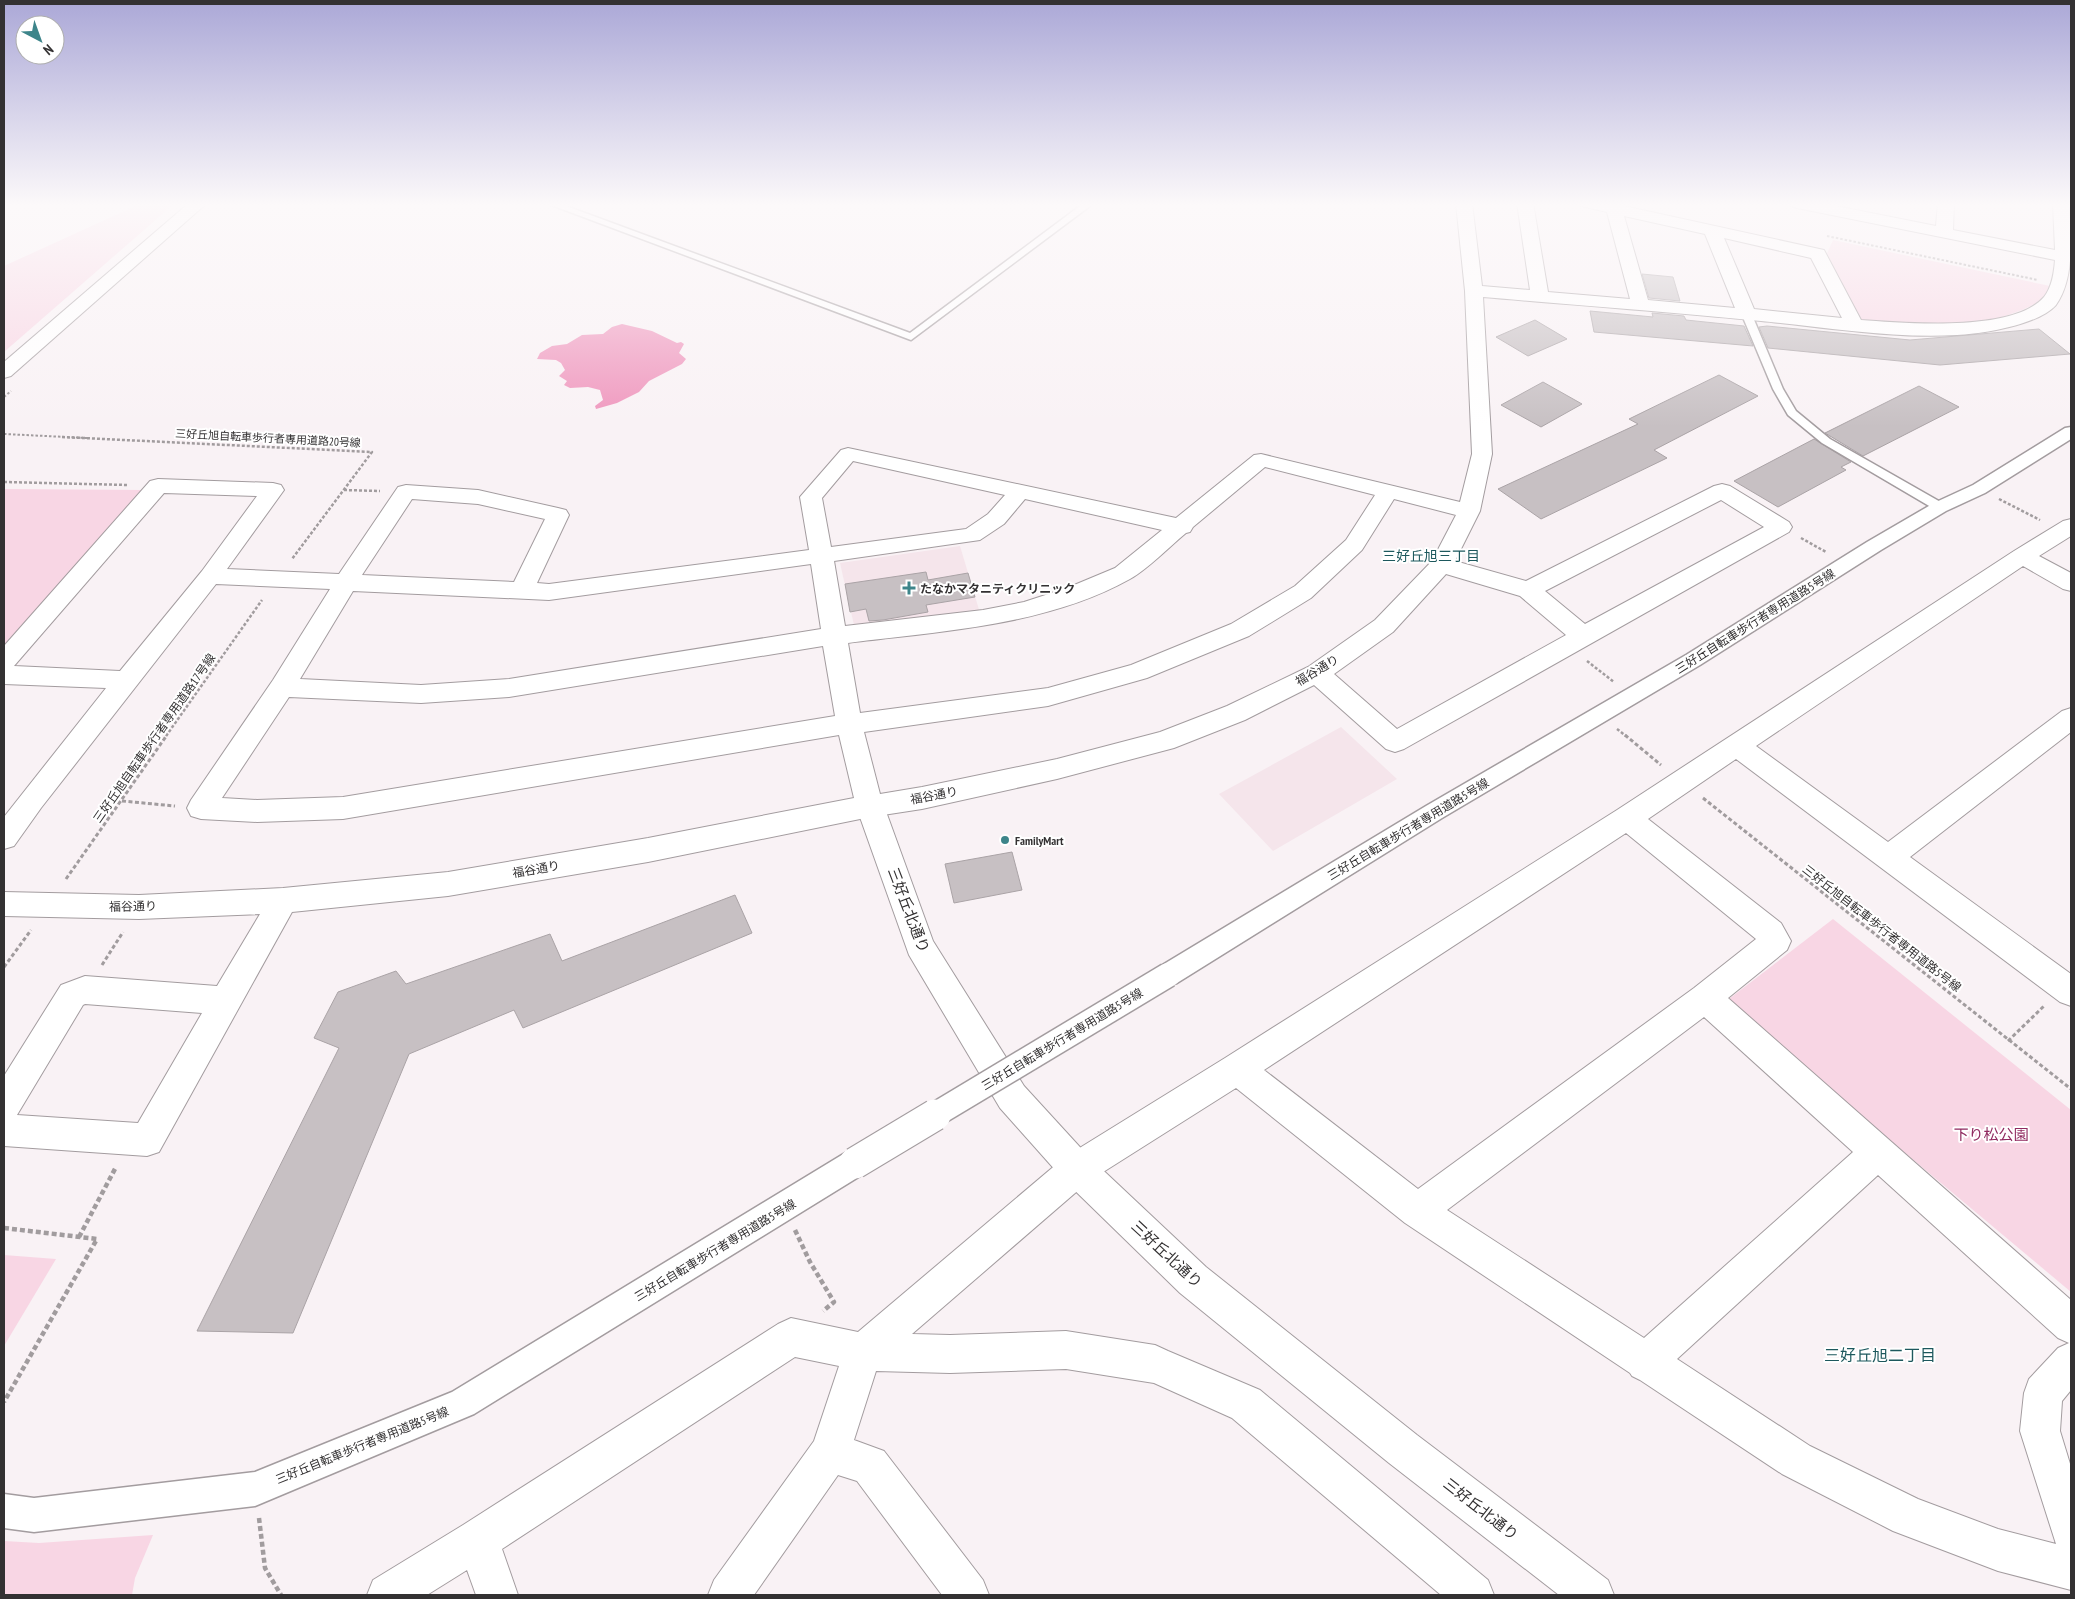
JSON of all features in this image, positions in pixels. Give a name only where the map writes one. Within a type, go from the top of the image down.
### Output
[{"type":"street","points":[[4,372],[113,278]]},
{"type":"street","name":"福谷通り","points":[[4,904],[139,907],[283,900],[448,884],[648,850],[870,806],[922,798],[1057,769],[1164,741],[1236,713],[1317,673],[1384,626],[1441,565],[1468,511],[1482,454],[1472,278]]},
{"type":"street","points":[[1537,278],[1540,297]]},
{"type":"street","points":[[1633,278],[1641,306]]},
{"type":"street","points":[[1732,278],[1747,314]]},
{"type":"street","points":[[1830,278],[1854,324]]},
{"type":"street","points":[[1474,291],[1854,324],[1946,330],[2021,317],[2047,303],[2062,291],[2062,278]]},
{"type":"street","name":"三好丘自転車歩行者専用道路5号線","points":[[4,1511],[34,1515],[255,1489],[463,1404],[1442,807],[1633,696],[1846,563],[1940,507],[1978,489],[2071,432]]},
{"type":"street","name":"三好丘北通り","points":[[1019,492],[848,454],[811,498],[822,554],[833,636],[848,724],[857,765],[920,946],[1012,1097],[1077,1168],[1193,1280],[1404,1449],[1593,1595]]},
{"type":"street","points":[[282,687],[421,694],[509,688],[833,636],[983,618],[1027,610],[1075,594],[1123,573],[1182,527],[1261,460],[1468,511]]},
{"type":"street","points":[[4,662],[158,486],[274,490],[210,576],[31,800],[4,838]]},
{"type":"street","points":[[201,808],[257,811],[343,808],[848,724],[1048,697],[1138,672],[1240,630],[1303,592],[1354,545],[1388,491]]},
{"type":"street","points":[[201,808],[282,687],[346,582],[406,492],[478,497],[558,515],[522,590]]},
{"type":"street","points":[[210,576],[522,590],[566,590],[972,535],[996,519],[1019,492],[1182,527]]},
{"type":"street","points":[[1528,590],[1722,492],[1782,527]]},
{"type":"street","points":[[1317,673],[1395,742],[1782,527]]},
{"type":"street","points":[[730,1595],[830,1452],[863,1352],[1077,1168],[1237,1069],[1627,818],[2022,556],[2066,529]]},
{"type":"street","points":[[2022,556],[2071,583]]},
{"type":"street","points":[[1441,565],[1528,590],[1574,641]]},
{"type":"street","points":[[4,675],[127,680]]},
{"type":"street","points":[[1889,857],[2071,718]]},
{"type":"street","points":[[1737,746],[2069,987]]},
{"type":"street","points":[[4,799],[31,800]]},
{"type":"street","points":[[1417,1211],[1705,998],[1776,941],[1770,932],[1627,818]]},
{"type":"street","points":[[4,1130],[147,1140],[283,900]]},
{"type":"street","points":[[4,1106],[72,995],[85,990],[224,1002]]},
{"type":"street","points":[[1705,998],[2071,1325]]},
{"type":"street","points":[[1237,1069],[1308,1123],[1417,1211],[1796,1460],[1908,1516],[1998,1550],[2071,1569]]},
{"type":"street","points":[[1645,1362],[1878,1153]]},
{"type":"street","points":[[388,1595],[478,1540],[791,1337],[863,1352],[950,1354],[1066,1350],[1155,1364],[1246,1404],[1473,1595]]},
{"type":"street","points":[[2071,1361],[2043,1393],[2040,1431],[2071,1530]]},
{"type":"street","points":[[830,1452],[870,1465],[968,1595]]},
{"type":"street","points":[[478,1540],[497,1595]]},
{"type":"lane","points":[[751,278],[911,337],[990,278]]},
{"type":"lane","points":[[1747,314],[1778,389],[1792,413],[1826,441],[1940,507]]},
{"type":"path","points":[[2005,278],[2062,291]]},
{"type":"path","name":"三好丘旭自転車歩行者専用道路20号線","points":[[4,434],[372,452],[276,580]]},
{"type":"path","points":[[4,482],[158,486]]},
{"type":"path","points":[[1978,489],[2066,529]]},
{"type":"path","points":[[344,490],[406,492]]},
{"type":"path","points":[[1782,527],[1846,563]]},
{"type":"path","name":"三好丘旭自転車歩行者専用道路17号線","points":[[4,967],[276,580]]},
{"type":"path","points":[[1574,641],[1633,696]]},
{"type":"path","name":"三好丘旭自転車歩行者専用道路5号線","points":[[1600,714],[1681,781],[2071,1089]]},
{"type":"path","points":[[121,801],[201,808]]},
{"type":"path","points":[[85,990],[139,907]]},
{"type":"path","points":[[2008,1041],[2069,987]]},
{"type":"path","points":[[79,1237],[130,1140]]},
{"type":"path","points":[[784,1208],[810,1262],[834,1302],[791,1337]]},
{"type":"path","points":[[4,1228],[97,1239],[4,1402]]},
{"type":"path","points":[[255,1489],[265,1568],[281,1595]]},
{"type":"shaded area","points":[[622,324],[652,331],[677,343],[681,342],[684,344],[679,353],[686,359],[682,364],[649,381],[639,392],[617,403],[596,409],[595,406],[603,400],[600,390],[588,387],[570,388],[564,385],[567,381],[559,376],[565,370],[561,363],[556,360],[537,359],[540,353],[552,346],[567,344],[582,335],[603,334],[612,327]]},
{"type":"shaded area","name":"たなかマタニティクリニック","points":[[960,546],[980,613],[856,634],[840,563]]},
{"type":"shaded area","points":[[1341,727],[1397,779],[1273,851],[1219,794]]},
{"type":"green space","points":[[4,278],[89,278],[4,352]]},
{"type":"green space","points":[[1836,278],[2010,278],[2050,286],[2044,300],[1986,323],[1862,326]]},
{"type":"green space","points":[[4,489],[144,490],[4,649]]},
{"type":"green space","name":"下り松公園","points":[[1833,919],[2071,1110],[2071,1292],[1725,1002]]},
{"type":"green space","points":[[4,1255],[56,1259],[4,1346]]},
{"type":"green space","points":[[153,1535],[135,1578],[132,1595],[4,1595],[4,1541],[39,1543]]},
{"type":"building","points":[[1643,278],[1673,278],[1680,301],[1649,298]]},
{"type":"building","points":[[1590,311],[1653,317],[1652,313],[1684,316],[1686,320],[1744,326],[1753,346],[1594,332]]},
{"type":"building","points":[[1535,320],[1567,339],[1528,356],[1496,337]]},
{"type":"building","points":[[1767,326],[1910,340],[2039,329],[2070,354],[1940,365],[1768,348],[1759,327]]},
{"type":"building","points":[[1719,375],[1758,396],[1654,450],[1667,458],[1541,519],[1498,489],[1638,424],[1629,419]]},
{"type":"building","points":[[1543,382],[1582,404],[1541,427],[1501,405]]},
{"type":"building","points":[[1919,386],[1959,407],[1863,456],[1825,433]]},
{"type":"building","points":[[1814,439],[1851,462],[1841,467],[1846,470],[1778,507],[1734,481]]},
{"type":"building","points":[[926,572],[928,580],[968,573],[975,597],[926,605],[928,612],[883,620],[869,621],[866,609],[850,612],[845,584]]},
{"type":"building","points":[[1012,852],[1022,890],[954,903],[945,864]]},
{"type":"building","points":[[735,895],[752,933],[523,1028],[514,1010],[409,1054],[293,1333],[197,1331],[339,1048],[314,1038],[338,992],[396,971],[406,984],[550,934],[562,961]]},
{"type":"place","name":"たなかマタニティクリニック","points":[[909,588]]},
{"type":"place","name":"FamilyMart","points":[[1005,840]]},
{"type":"district","name":"三好丘旭三丁目","points":[[1431,556]]},
{"type":"district","name":"三好丘旭二丁目","points":[[1880,1355]]}]
